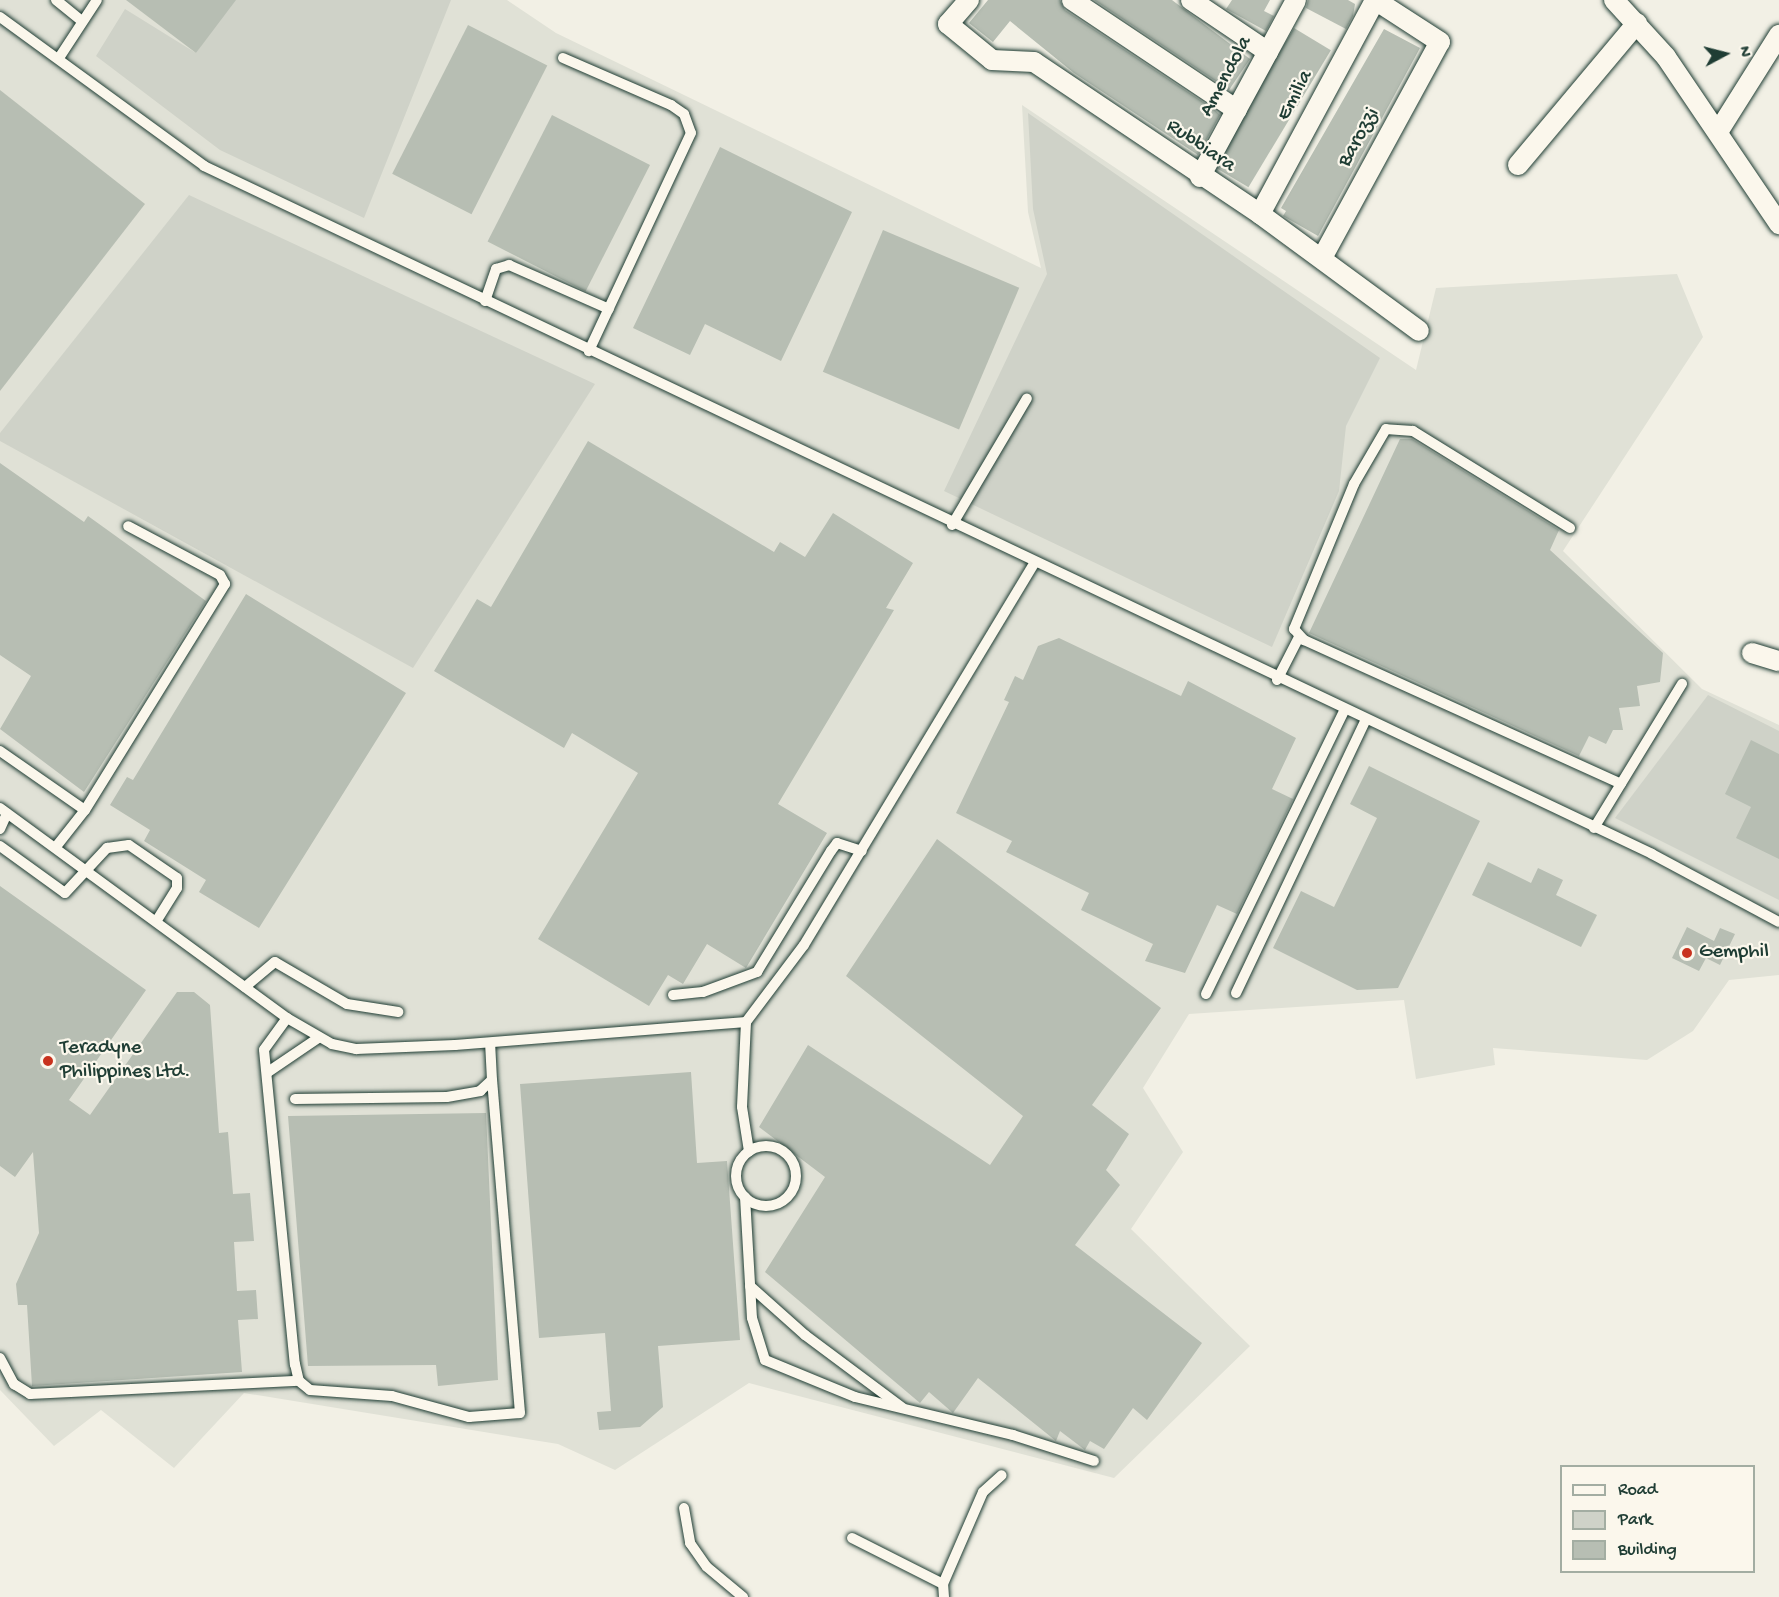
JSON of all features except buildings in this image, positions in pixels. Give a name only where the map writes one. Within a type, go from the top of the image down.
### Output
[{"type":"street","name":"Rubbiara","points":[[969,0],[948,24],[993,60],[1034,62],[1200,177],[1260,214],[1419,331]]},
{"type":"street","points":[[1072,0],[1237,110]]},
{"type":"street","points":[[1191,0],[1214,6],[1268,52]]},
{"type":"street","name":"Amendola","points":[[1200,177],[1296,0]]},
{"type":"street","name":"Barozzi","points":[[1322,258],[1440,42],[1375,0]]},
{"type":"street","name":"Emilia","points":[[1260,214],[1375,0]]},
{"type":"street","points":[[1614,0],[1637,23],[1718,132],[1779,224]]},
{"type":"street","points":[[1518,165],[1637,23]]},
{"type":"street","points":[[1718,132],[1779,35]]},
{"type":"street","points":[[1752,653],[1779,661]]},
{"type":"lane","points":[[56,0],[82,21]]},
{"type":"lane","points":[[59,58],[97,0]]},
{"type":"lane","points":[[0,17],[204,166],[1277,680],[1594,828],[1779,922]]},
{"type":"lane","points":[[563,58],[671,105],[684,114],[691,133],[589,351]]},
{"type":"lane","points":[[484,301],[496,269],[509,265],[609,309]]},
{"type":"lane","points":[[952,525],[1027,398]]},
{"type":"lane","points":[[1277,680],[1299,637],[1294,620],[1354,484],[1386,429],[1413,431],[1570,528]]},
{"type":"lane","points":[[55,848],[85,810],[225,584],[220,575],[128,526]]},
{"type":"lane","points":[[1034,564],[804,945],[746,1022],[742,1107],[749,1151],[737,1173],[745,1197],[752,1318],[765,1360],[855,1397],[1013,1435],[1094,1461]]},
{"type":"lane","points":[[1299,637],[1621,783]]},
{"type":"lane","points":[[1594,828],[1682,684]]},
{"type":"lane","points":[[1206,994],[1344,711]]},
{"type":"lane","points":[[1236,993],[1365,721]]},
{"type":"lane","points":[[0,751],[85,810]]},
{"type":"lane","points":[[0,829],[3,811],[287,1018],[318,1038],[356,1049],[490,1043],[746,1022]]},
{"type":"lane","points":[[674,995],[703,992],[757,972],[837,843],[862,851]]},
{"type":"lane","points":[[0,846],[60,893],[71,889],[116,844],[129,845],[177,878],[177,888],[156,921]]},
{"type":"lane","points":[[245,987],[275,962],[347,1004],[398,1012]]},
{"type":"lane","points":[[287,1018],[264,1050],[299,1381]]},
{"type":"lane","points":[[268,1072],[318,1038]]},
{"type":"lane","points":[[0,1358],[14,1384],[30,1394],[299,1381],[310,1390],[392,1396],[469,1417],[520,1413],[490,1043]]},
{"type":"lane","points":[[295,1100],[447,1097],[480,1091],[492,1080]]},
{"type":"lane","points":[[745,1197],[759,1205],[776,1204],[790,1195],[796,1179],[793,1162],[781,1150],[765,1146],[749,1151]]},
{"type":"lane","points":[[750,1286],[805,1335],[908,1411]]},
{"type":"lane","points":[[944,1597],[943,1584],[983,1492],[1002,1475]]},
{"type":"lane","points":[[684,1508],[690,1543],[707,1567],[743,1597]]},
{"type":"lane","points":[[852,1538],[943,1584]]},
{"type":"shaded area","points":[[0,0],[507,0],[556,33],[1041,268],[1028,212],[1022,105],[1416,370],[1436,288],[1677,274],[1703,337],[1563,551],[1702,689],[1779,725],[1779,975],[1729,980],[1693,1031],[1647,1060],[1493,1048],[1495,1065],[1416,1079],[1404,1000],[1189,1014],[1143,1088],[1183,1152],[1131,1229],[1250,1346],[1114,1478],[749,1383],[615,1470],[558,1444],[244,1393],[174,1468],[101,1410],[54,1446],[0,1390]]},
{"type":"green space","points":[[232,0],[451,0],[364,218],[220,150],[96,56],[125,9],[196,53]]},
{"type":"green space","points":[[1028,113],[1380,358],[1346,426],[1339,491],[1272,647],[944,491],[1047,274],[1033,209]]},
{"type":"green space","points":[[189,195],[595,384],[413,668],[0,441],[0,433]]},
{"type":"green space","points":[[1708,695],[1779,731],[1779,900],[1615,818]]},
{"type":"place","name":"Gemphil","points":[[1687,953]]},
{"type":"place","name":"Teradyne Philippines Ltd.","points":[[48,1061]]}]
